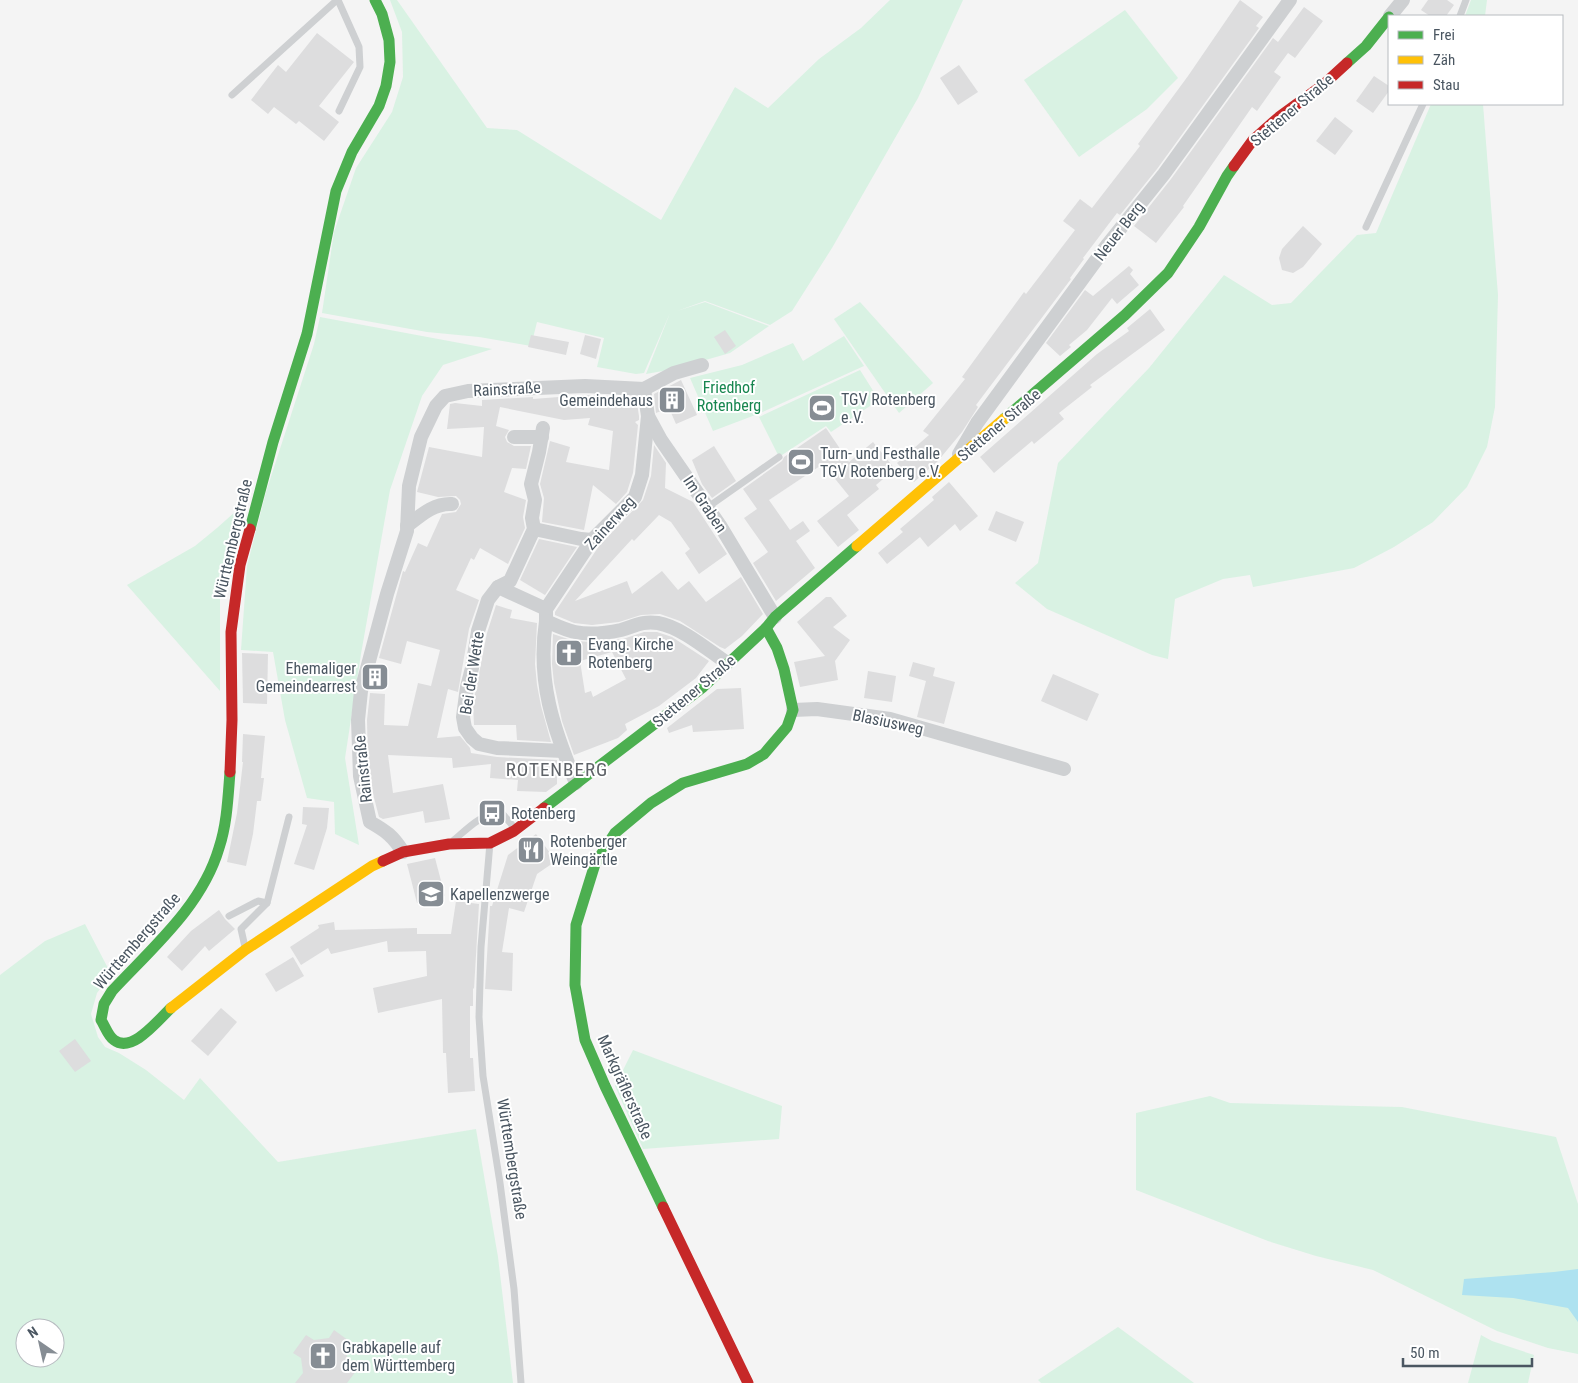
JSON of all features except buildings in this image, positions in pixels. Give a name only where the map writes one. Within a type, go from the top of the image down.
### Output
[{"type":"street","name":"Württembergstraße","points":[[375,0],[382,14],[389,40],[390,62],[386,86],[379,106],[352,152],[336,191],[307,334],[273,442],[239,574],[231,632],[232,720],[230,772],[220,846],[212,869],[195,899],[182,916],[112,991],[104,1004],[101,1020],[112,1039],[121,1044],[131,1043],[174,1005],[245,950],[372,866],[403,852],[449,844],[490,843]]},
{"type":"street","name":"Neuer Berg","points":[[953,464],[977,423],[1108,244],[1164,174],[1290,0]]},
{"type":"street","name":"Stettener Straße","points":[[1392,15],[1403,0]]},
{"type":"street","name":"Stettener Straße","points":[[490,843],[514,831],[703,687],[766,628],[774,617],[1125,316],[1168,273],[1200,227],[1227,176],[1253,140],[1279,117],[1323,85],[1366,46],[1388,19]]},
{"type":"street","points":[[644,389],[674,373],[702,365]]},
{"type":"street","name":"Rainstraße","points":[[403,852],[395,839],[385,830],[370,822],[360,776],[358,720],[360,691],[386,594],[407,526],[409,486],[421,437],[436,406],[445,396],[468,391],[577,386],[644,389]]},
{"type":"street","name":"Im Graben","points":[[644,389],[648,416],[661,440],[708,507],[774,617]]},
{"type":"street","name":"Zainerweg","points":[[546,615],[592,540],[635,497],[642,475],[648,416]]},
{"type":"street","name":"Bei der Wette","points":[[514,437],[543,432],[531,484],[535,500],[532,518],[534,529],[510,581],[498,587],[488,600],[478,631],[463,717],[466,728],[472,738],[479,744],[497,748],[563,751]]},
{"type":"street","points":[[407,526],[430,509],[442,504],[452,504]]},
{"type":"street","points":[[534,529],[592,540]]},
{"type":"street","points":[[498,587],[575,632],[592,633],[622,630],[640,622],[660,623],[693,640],[727,663]]},
{"type":"street","points":[[546,615],[542,670],[548,700],[563,751],[576,783]]},
{"type":"street","points":[[766,628],[779,655],[793,710]]},
{"type":"street","name":"Blasiusweg","points":[[793,710],[817,709],[890,719],[1064,769]]},
{"type":"street","name":"Markgräflerstraße","points":[[748,1383],[605,1086],[585,1040],[575,985],[576,925],[595,864],[615,833],[651,803],[683,783],[747,764],[764,754],[787,727],[793,710]]},
{"type":"lane","points":[[232,95],[338,0],[359,47],[360,67],[339,111]]},
{"type":"lane","points":[[1460,15],[1466,0]]},
{"type":"lane","points":[[1366,227],[1423,105]]},
{"type":"lane","points":[[708,507],[779,457]]},
{"type":"lane","points":[[449,844],[477,820],[492,813],[501,812],[512,825],[514,831]]},
{"type":"lane","points":[[245,950],[241,929],[268,903],[289,817]]},
{"type":"lane","name":"Württembergstraße","points":[[490,843],[481,947],[479,1017],[482,1076],[500,1183],[514,1289],[521,1383]]},
{"type":"lane","points":[[229,916],[258,902],[268,903]]},
{"type":"green space","points":[[390,0],[397,0],[487,128],[517,130],[661,220],[735,87],[768,108],[819,59],[861,28],[890,0],[963,0],[918,98],[832,248],[792,311],[770,325],[705,301],[677,311],[705,302],[769,326],[730,353],[674,369],[646,374],[670,313],[644,373],[636,374],[597,367],[604,338],[537,322],[531,346],[479,337],[427,332],[322,313],[334,232],[356,168],[392,112],[403,77],[402,32]]},
{"type":"green space","points":[[1471,0],[1487,0],[1485,15],[1465,15]]},
{"type":"green space","points":[[1125,10],[1178,78],[1147,109],[1079,157],[1024,80]]},
{"type":"green space","points":[[1431,105],[1483,105],[1498,295],[1495,407],[1487,447],[1467,487],[1433,522],[1394,547],[1354,568],[1253,587],[1250,575],[1223,579],[1175,599],[1168,659],[1152,655],[1047,609],[1015,583],[1038,563],[1058,463],[1149,368],[1224,275],[1272,305],[1291,303],[1357,235],[1376,233]]},
{"type":"green space","points":[[860,302],[933,383],[899,413],[834,319]]},
{"type":"green space","points":[[320,317],[492,349],[443,365],[422,396],[390,490],[345,758],[359,845],[335,834],[334,802],[307,798],[285,720],[273,652],[241,650],[247,566],[266,492],[314,344]]},
{"type":"green space","name":"Friedhof Rotenberg","points":[[844,336],[864,366],[758,414],[713,431],[690,378],[742,365],[793,343],[803,361]]},
{"type":"green space","name":"TGV Rotenberg e.V.","points":[[860,370],[879,400],[831,432],[826,426],[779,457],[759,417]]},
{"type":"green space","points":[[235,512],[226,553],[220,595],[220,691],[127,585],[195,546]]},
{"type":"green space","points":[[85,924],[111,974],[97,993],[91,1014],[98,1037],[105,1047],[119,1053],[146,1070],[184,1100],[200,1078],[278,1162],[476,1129],[498,1257],[513,1383],[0,1383],[0,975],[45,941]]},
{"type":"green space","points":[[633,1050],[782,1106],[779,1139],[643,1149],[615,1086]]},
{"type":"green space","points":[[1210,1096],[1230,1103],[1402,1107],[1556,1137],[1578,1204],[1578,1354],[1548,1348],[1497,1331],[1373,1270],[1316,1256],[1268,1241],[1136,1190],[1136,1113]]},
{"type":"green space","points":[[1118,1327],[1194,1383],[1041,1383],[1038,1380]]},
{"type":"green space","points":[[1481,1335],[1492,1341],[1534,1355],[1528,1383],[1468,1383]]},
{"type":"water","points":[[1578,1269],[1578,1322],[1568,1308],[1513,1298],[1462,1295],[1464,1279]]},
{"type":"traffic: fast","points":[[250,529],[273,442],[307,334],[336,191],[352,152],[379,106],[386,86],[390,62],[389,40],[382,14],[375,0]]},
{"type":"traffic: fast","points":[[1347,63],[1366,46],[1388,18]]},
{"type":"traffic: fast","points":[[1004,419],[1125,315],[1168,273],[1199,227],[1234,166]]},
{"type":"traffic: fast","points":[[544,808],[703,687],[766,628],[775,617],[857,546]]},
{"type":"traffic: fast","points":[[663,1207],[585,1040],[575,985],[576,925],[595,864],[615,833],[651,803],[683,783],[747,764],[764,754],[787,727],[793,710],[784,669],[777,648],[766,628]]},
{"type":"traffic: fast","points":[[171,1008],[144,1034],[129,1043],[121,1043],[114,1040],[101,1020],[104,1004],[112,991],[174,925],[201,889],[211,869],[224,830],[230,772]]},
{"type":"traffic: slow","points":[[857,546],[1004,419]]},
{"type":"traffic: slow","points":[[171,1008],[245,950],[372,866],[383,861]]},
{"type":"traffic: jam","points":[[1234,166],[1253,140],[1279,117],[1323,85],[1347,63]]},
{"type":"traffic: jam","points":[[230,772],[232,720],[231,632],[240,565],[250,529]]},
{"type":"traffic: jam","points":[[383,861],[403,852],[449,844],[490,843],[514,831],[544,808]]},
{"type":"traffic: jam","points":[[663,1207],[748,1383]]},
{"type":"place","name":"Gemeindehaus","points":[[672,400]]},
{"type":"place","name":"TGV Rotenberg e.V.","points":[[822,408]]},
{"type":"place","name":"Turn- und Festhalle TGV Rotenberg e.V.","points":[[801,462]]},
{"type":"place","name":"Evang. Kirche Rotenberg","points":[[569,653]]},
{"type":"place","name":"Ehemaliger Gemeindearrest","points":[[375,677]]},
{"type":"place","name":"Rotenberg","points":[[492,813]]},
{"type":"place","name":"Rotenberger Weingärtle","points":[[531,850]]},
{"type":"place","name":"Kapellenzwerge","points":[[431,894]]},
{"type":"place","name":"Grabkapelle auf dem Württemberg","points":[[323,1356]]},
{"type":"district","name":"ROTENBERG","points":[[557,769]]}]
